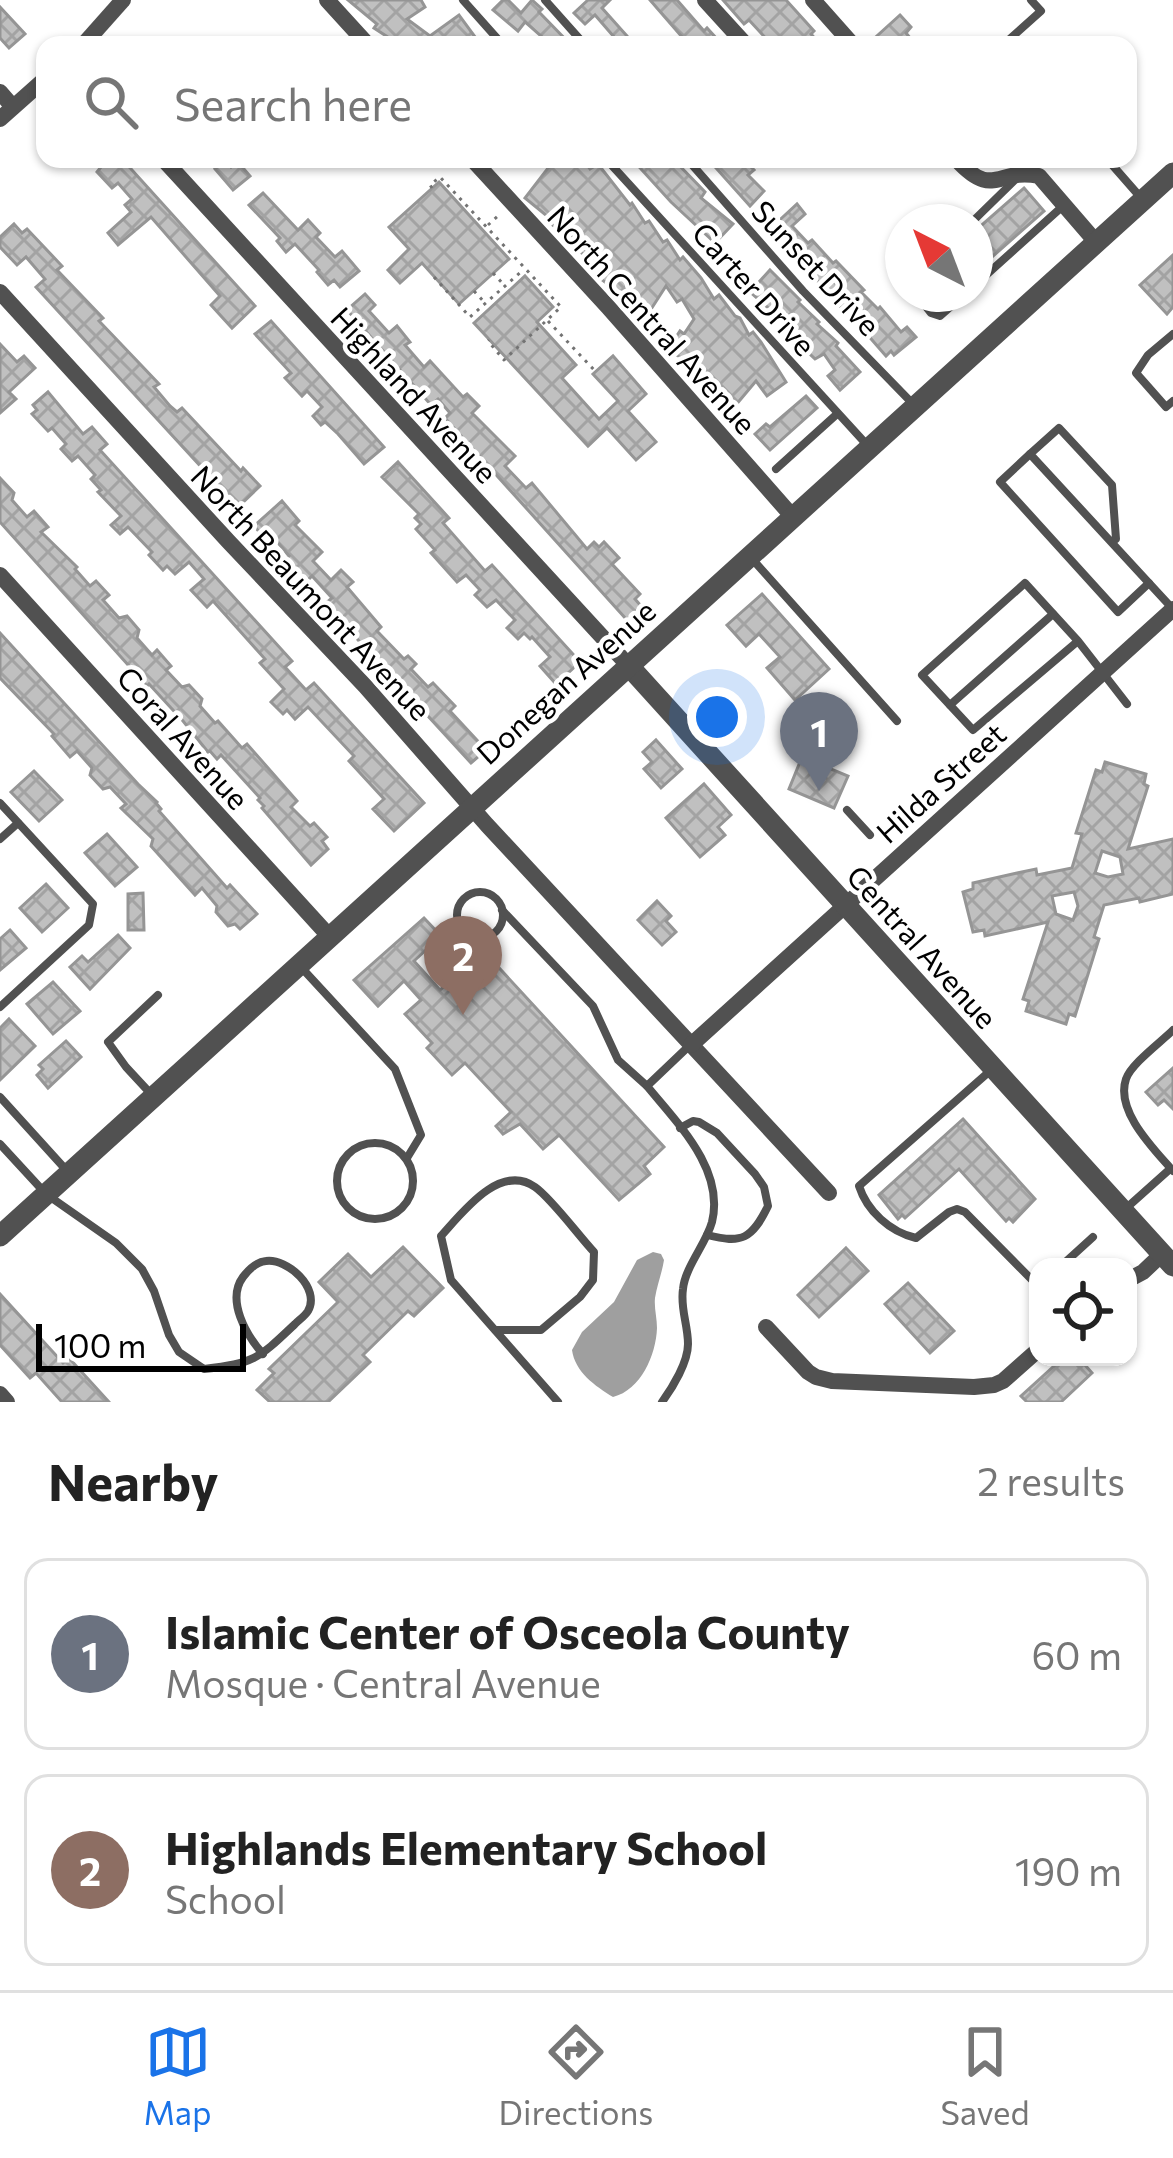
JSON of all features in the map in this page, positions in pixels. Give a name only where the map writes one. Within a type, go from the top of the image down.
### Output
[{"type":"street","points":[[91,36],[123,0]]},
{"type":"street","points":[[327,0],[360,36]]},
{"type":"street","points":[[705,0],[738,36]]},
{"type":"street","points":[[812,0],[845,36]]},
{"type":"street","points":[[0,92],[7,113],[36,87]]},
{"type":"street","name":"Highland Avenue","points":[[171,168],[628,665]]},
{"type":"street","name":"North Central Avenue","points":[[480,168],[792,516]]},
{"type":"street","points":[[965,168],[987,182],[1021,174],[1039,176],[1096,242]]},
{"type":"street","name":"Donegan Avenue","points":[[0,1236],[1173,173]]},
{"type":"street","name":"North Beaumont Avenue","points":[[0,292],[829,1193]]},
{"type":"street","name":"Coral Avenue","points":[[0,575],[329,936]]},
{"type":"street","name":"Hilda Street","points":[[691,1045],[1173,609]]},
{"type":"street","name":"Central Avenue","points":[[628,665],[1167,1260]]},
{"type":"street","points":[[1137,1275],[1167,1260]]},
{"type":"street","points":[[766,1327],[808,1372],[832,1381],[994,1385],[1029,1357]]},
{"type":"street","points":[[0,1394],[8,1402]]},
{"type":"lane","points":[[463,0],[495,36]]},
{"type":"lane","points":[[545,0],[577,36]]},
{"type":"lane","points":[[1013,36],[1041,10],[1030,0]]},
{"type":"lane","name":"Carter Drive","points":[[614,168],[869,447]]},
{"type":"lane","name":"Sunset Drive","points":[[694,168],[915,406]]},
{"type":"lane","points":[[1115,168],[1143,200]]},
{"type":"lane","points":[[990,204],[1021,174]]},
{"type":"lane","points":[[993,269],[1064,205]]},
{"type":"lane","points":[[1173,334],[1148,355],[1136,373],[1166,407],[1173,400]]},
{"type":"lane","points":[[776,469],[837,414]]},
{"type":"lane","points":[[1111,542],[1116,538],[1112,485],[1059,428],[1000,482],[1118,612],[1149,583]]},
{"type":"lane","points":[[1030,454],[1173,609]]},
{"type":"lane","points":[[748,556],[897,721]]},
{"type":"lane","points":[[1078,641],[973,730],[922,675],[1024,583],[1078,641],[1126,704]]},
{"type":"lane","points":[[950,705],[1053,614]]},
{"type":"lane","points":[[0,803],[93,904],[88,925],[0,1007]]},
{"type":"lane","points":[[847,810],[870,836]]},
{"type":"lane","points":[[0,839],[18,823]]},
{"type":"lane","points":[[502,910],[496,932],[482,938],[466,934],[458,921],[459,906],[468,896],[489,894],[593,1006],[618,1060],[680,1128],[711,1177],[713,1218],[683,1282],[681,1310],[688,1346],[662,1402]]},
{"type":"lane","points":[[298,964],[395,1069],[421,1135],[406,1158]]},
{"type":"lane","points":[[153,1096],[108,1042],[158,995]]},
{"type":"lane","points":[[1122,1212],[1172,1168],[1131,1118],[1125,1081],[1173,1030]]},
{"type":"lane","points":[[646,1086],[691,1045]]},
{"type":"lane","points":[[993,1069],[859,1186],[881,1220],[916,1238],[949,1212],[964,1212],[1029,1277]]},
{"type":"lane","points":[[0,1096],[69,1173]]},
{"type":"lane","points":[[680,1128],[693,1121],[717,1133],[764,1187],[768,1206],[751,1232],[739,1240],[707,1235]]},
{"type":"lane","points":[[0,1144],[46,1194],[116,1243],[142,1269],[179,1352],[204,1369],[245,1364],[263,1354],[308,1311],[311,1300],[301,1279],[279,1262],[263,1261],[238,1283],[236,1297],[245,1327],[263,1354]]},
{"type":"lane","points":[[387,1144],[406,1158],[414,1183],[404,1208],[381,1220],[367,1219],[345,1206],[337,1182],[352,1150],[387,1144]]},
{"type":"lane","points":[[495,1330],[541,1330],[593,1280],[593,1252],[534,1186],[514,1179],[491,1187],[441,1236],[451,1280],[558,1402]]},
{"type":"lane","points":[[1070,1258],[1093,1238]]},
{"type":"path","points":[[432,188],[440,177],[561,308],[504,359],[489,340]]},
{"type":"path","points":[[487,226],[498,216]]},
{"type":"path","points":[[434,278],[470,317],[525,268]]},
{"type":"path","points":[[493,274],[507,293]]},
{"type":"path","points":[[474,291],[494,304]]},
{"type":"path","points":[[547,320],[596,372]]},
{"type":"shaded area","points":[[653,1252],[664,1260],[655,1298],[654,1349],[639,1379],[613,1397],[582,1372],[572,1350],[582,1332],[614,1302],[637,1260]]},
{"type":"building","points":[[348,0],[421,0],[425,7],[407,19],[430,36],[386,36],[374,28],[377,24]]},
{"type":"building","points":[[508,0],[521,13],[532,0],[562,36],[541,36],[525,22],[518,31],[493,10]]},
{"type":"building","points":[[588,0],[610,0],[602,8],[627,36],[613,36],[595,15],[585,24],[574,13]]},
{"type":"building","points":[[650,0],[677,0],[714,36],[681,36]]},
{"type":"building","points":[[723,0],[786,0],[814,31],[813,36],[764,36],[749,20],[744,24]]},
{"type":"building","points":[[0,7],[25,34],[9,48],[0,38]]},
{"type":"building","points":[[459,15],[474,36],[430,36]]},
{"type":"building","points":[[900,15],[911,27],[908,36],[877,36]]},
{"type":"building","points":[[130,168],[255,306],[232,328],[211,305],[220,296],[151,217],[118,245],[108,233],[131,212],[125,205],[132,199],[118,183],[112,188],[97,172]]},
{"type":"building","points":[[243,168],[250,176],[233,190],[215,169]]},
{"type":"building","points":[[548,168],[601,168],[645,223],[649,221],[663,242],[667,240],[680,260],[683,257],[714,299],[719,295],[749,335],[753,332],[786,382],[767,396],[756,381],[735,406],[706,387],[709,382],[668,349],[694,319],[682,299],[677,302],[666,286],[646,317],[618,299],[622,295],[597,276],[603,268],[576,249],[578,245],[525,198]]},
{"type":"building","points":[[640,168],[682,168],[705,192],[701,198],[733,224],[715,243]]},
{"type":"building","points":[[716,168],[754,170],[748,175],[764,191],[750,206]]},
{"type":"building","points":[[439,182],[509,259],[459,304],[422,263],[400,283],[388,270],[409,249],[389,227]]},
{"type":"building","points":[[1024,188],[1044,211],[993,256],[993,215]]},
{"type":"building","points":[[263,193],[298,230],[308,220],[335,257],[342,251],[359,271],[340,287],[334,280],[328,285],[295,244],[286,252],[277,241],[280,238],[249,205]]},
{"type":"building","points":[[797,204],[805,214],[792,226],[836,261],[901,332],[907,327],[916,337],[894,355],[891,351],[886,356],[859,325],[862,322],[847,306],[843,310],[771,228]]},
{"type":"building","points":[[14,224],[22,233],[27,229],[62,266],[57,270],[159,384],[154,387],[170,406],[177,412],[182,408],[260,486],[238,507],[36,287],[45,279],[26,257],[17,265],[0,247],[0,237]]},
{"type":"building","points":[[1173,255],[1173,307],[1167,314],[1140,285]]},
{"type":"building","points":[[770,270],[860,372],[840,390],[828,376],[835,370],[824,354],[815,359],[787,333],[791,328],[750,292]]},
{"type":"building","points":[[525,276],[553,307],[537,322],[576,365],[562,378],[599,419],[618,401],[593,374],[613,356],[646,394],[628,411],[656,442],[636,460],[607,428],[588,446],[474,323]]},
{"type":"building","points":[[365,294],[375,305],[369,311],[389,333],[397,326],[410,342],[405,345],[424,367],[430,361],[463,397],[467,394],[479,406],[472,413],[515,456],[505,466],[526,488],[532,483],[587,549],[594,542],[599,547],[604,542],[619,558],[612,564],[640,594],[635,599],[641,606],[627,620],[445,418],[450,413],[438,399],[431,405],[347,310]]},
{"type":"building","points":[[271,321],[384,447],[364,464],[338,434],[313,416],[322,407],[307,391],[302,396],[285,378],[291,373],[255,334]]},
{"type":"building","points":[[0,344],[17,362],[24,356],[35,368],[9,392],[16,399],[0,413]]},
{"type":"building","points":[[48,392],[83,434],[92,427],[107,444],[100,450],[292,661],[285,667],[306,690],[314,683],[424,803],[394,831],[373,809],[384,799],[349,761],[354,756],[308,707],[295,719],[271,702],[284,689],[260,663],[265,659],[213,601],[207,607],[191,590],[204,579],[189,562],[175,574],[167,566],[163,570],[128,527],[120,534],[111,525],[121,516],[98,492],[91,479],[95,475],[78,456],[72,461],[61,449],[66,444],[32,414],[37,410],[33,405]]},
{"type":"building","points":[[806,396],[817,408],[770,450],[755,434]]},
{"type":"building","points":[[398,462],[449,518],[443,523],[485,571],[492,565],[580,662],[556,684],[540,666],[550,657],[532,637],[524,633],[518,639],[507,628],[515,620],[496,600],[487,607],[466,575],[457,582],[431,553],[435,550],[416,529],[421,524],[415,518],[419,514],[382,477]]},
{"type":"building","points":[[0,478],[27,517],[34,511],[48,527],[41,532],[90,586],[96,581],[109,595],[103,600],[119,618],[127,616],[152,655],[157,650],[171,666],[166,670],[182,687],[189,685],[202,699],[200,706],[242,748],[247,744],[297,801],[291,807],[327,837],[322,841],[328,849],[311,865],[262,808],[260,798],[221,755],[217,759],[208,752],[0,522]]},
{"type":"building","points":[[282,501],[299,521],[295,525],[322,552],[313,561],[331,580],[341,570],[353,582],[347,587],[381,627],[377,631],[404,659],[408,656],[416,664],[411,669],[428,687],[433,683],[455,706],[450,711],[486,750],[471,763],[325,604],[332,598],[312,576],[306,582],[285,560],[289,556],[269,532],[264,537],[254,526]]},
{"type":"building","points":[[762,594],[829,669],[795,700],[767,668],[780,657],[759,634],[746,646],[727,625]]},
{"type":"building","points":[[0,633],[157,802],[159,811],[227,888],[230,885],[257,914],[240,929],[235,924],[228,926],[202,888],[195,895],[151,846],[153,839],[121,808],[126,804],[90,775],[92,768],[77,751],[70,757],[0,678]]},
{"type":"building","points":[[656,740],[682,769],[661,788],[644,769],[652,762],[643,752]]},
{"type":"building","points":[[802,757],[848,776],[834,808],[789,789]]},
{"type":"building","points":[[1105,762],[1146,774],[1144,784],[1148,786],[1128,849],[1173,839],[1173,894],[1104,905],[1094,937],[1099,939],[1075,1016],[1069,1014],[1066,1024],[1026,1011],[1029,1001],[1023,999],[1048,922],[985,936],[984,930],[973,932],[963,892],[973,889],[973,883],[1017,873],[1036,869],[1037,875],[1072,868],[1082,834],[1076,833],[1096,770],[1102,772]],"holes":[[[1102,851],[1120,857],[1123,874],[1095,873]],[[1074,892],[1078,906],[1073,920],[1056,914],[1052,896]]]},
{"type":"building","points":[[34,771],[62,800],[39,821],[11,792]]},
{"type":"building","points":[[704,784],[731,815],[718,827],[725,835],[700,857],[666,818]]},
{"type":"building","points":[[107,834],[137,867],[115,886],[85,853]]},
{"type":"building","points":[[46,884],[68,908],[42,932],[20,908]]},
{"type":"building","points":[[143,893],[144,930],[128,930],[128,894]]},
{"type":"building","points":[[657,901],[671,916],[666,921],[676,932],[662,945],[638,920]]},
{"type":"building","points":[[424,918],[441,936],[414,961],[440,990],[463,969],[469,976],[489,957],[664,1147],[644,1166],[650,1174],[619,1200],[559,1135],[543,1149],[520,1124],[503,1134],[496,1126],[511,1112],[465,1063],[452,1075],[427,1048],[432,1043],[405,1014],[421,1000],[404,981],[378,1006],[354,980]]},
{"type":"building","points":[[10,930],[26,948],[0,970],[0,939]]},
{"type":"building","points":[[118,935],[130,948],[90,989],[70,967],[82,956],[88,962]]},
{"type":"building","points":[[53,982],[80,1011],[53,1034],[27,1004]]},
{"type":"building","points":[[9,1019],[35,1046],[0,1080],[0,1028]]},
{"type":"building","points":[[66,1041],[81,1057],[48,1088],[37,1075],[43,1069],[39,1065]]},
{"type":"building","points":[[1173,1068],[1173,1109],[1164,1100],[1158,1105],[1146,1092]]},
{"type":"building","points":[[963,1119],[1035,1199],[1013,1222],[1006,1221],[959,1169],[905,1218],[898,1219],[879,1195]]},
{"type":"building","points":[[403,1247],[443,1288],[414,1316],[408,1311],[363,1355],[370,1362],[328,1402],[270,1402],[257,1390],[274,1373],[269,1369],[338,1302],[319,1282],[348,1254],[371,1277]]},
{"type":"building","points":[[846,1248],[868,1271],[819,1317],[798,1295]]},
{"type":"building","points":[[908,1283],[954,1331],[930,1353],[885,1304]]},
{"type":"building","points":[[0,1294],[63,1363],[69,1358],[109,1402],[62,1402],[36,1373],[30,1378],[0,1345]]},
{"type":"building","points":[[1054,1366],[1086,1366],[1092,1373],[1061,1402],[1027,1402],[1021,1396]]},
{"type":"place","name":"Islamic Center of Osceola County","points":[[819,791]]},
{"type":"place","name":"Highlands Elementary School","points":[[463,1015]]}]
